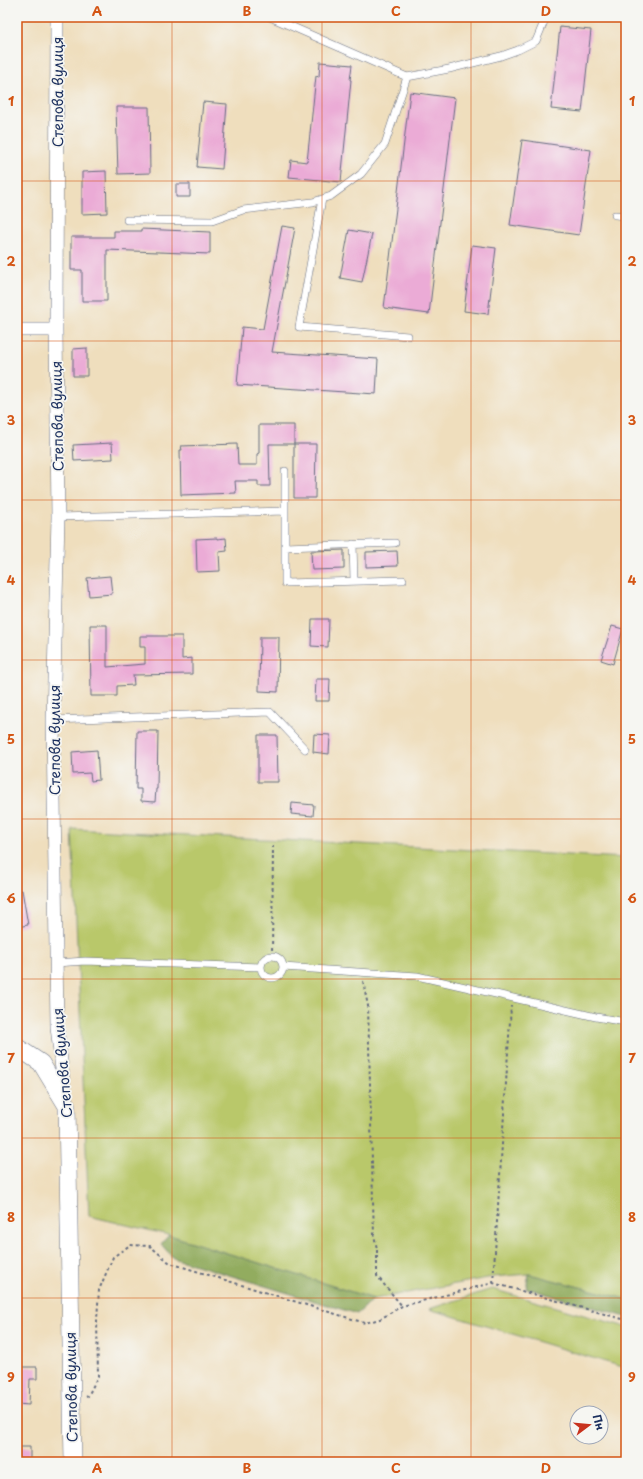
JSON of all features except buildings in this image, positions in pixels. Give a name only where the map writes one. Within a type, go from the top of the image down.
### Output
[{"type":"street","name":"Степова вулиця","points":[[57,17],[56,330],[58,518],[53,720],[57,1027],[67,1106],[72,1462]]},
{"type":"street","points":[[17,330],[56,330]]},
{"type":"street","points":[[17,1046],[41,1063],[67,1106]]},
{"type":"lane","points":[[270,17],[407,77],[449,69],[518,50],[536,41],[546,17]]},
{"type":"lane","points":[[127,220],[212,221],[243,210],[313,202],[331,196],[361,174],[385,144],[407,77]]},
{"type":"lane","points":[[322,199],[299,327],[408,336]]},
{"type":"lane","points":[[615,215],[626,216]]},
{"type":"lane","points":[[285,471],[285,583],[403,580]]},
{"type":"lane","points":[[58,518],[285,511]]},
{"type":"lane","points":[[285,547],[395,542]]},
{"type":"lane","points":[[353,544],[354,581]]},
{"type":"lane","points":[[53,720],[270,712],[305,749]]},
{"type":"lane","points":[[272,956],[280,959],[283,967],[280,975],[272,978],[264,975],[261,967],[264,959],[272,956]]},
{"type":"lane","points":[[56,963],[85,961],[261,967]]},
{"type":"lane","points":[[283,967],[417,976],[596,1017],[626,1022]]},
{"type":"path","points":[[272,956],[273,845]]},
{"type":"path","points":[[361,972],[368,1006],[374,1235],[377,1249],[377,1276],[402,1306]]},
{"type":"path","points":[[492,1283],[512,997]]},
{"type":"path","points":[[622,1261],[626,1237]]},
{"type":"path","points":[[72,1402],[88,1396],[98,1376],[97,1319],[99,1290],[113,1257],[130,1245],[150,1246],[170,1263],[365,1323],[380,1319],[402,1306],[492,1283],[626,1320]]},
{"type":"green space","points":[[72,829],[626,858],[626,1299],[529,1274],[493,1277],[374,1299],[169,1235],[89,1216]]},
{"type":"green space","points":[[169,1235],[374,1299],[357,1314],[173,1258],[161,1244]]},
{"type":"green space","points":[[529,1274],[626,1299],[626,1317],[526,1288]]},
{"type":"green space","points":[[492,1289],[626,1327],[626,1368],[429,1309]]}]
